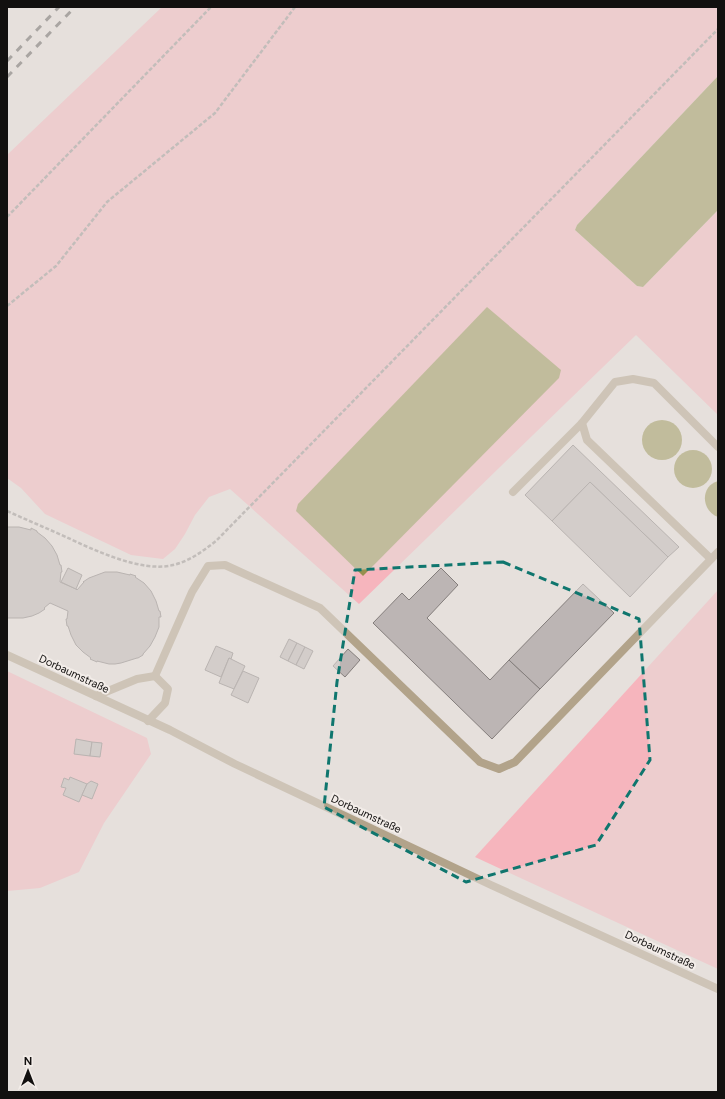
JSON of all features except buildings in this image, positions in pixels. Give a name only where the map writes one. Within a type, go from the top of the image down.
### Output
[{"type":"lane","points":[[513,492],[582,422],[615,382],[632,379],[654,383],[718,447]]},
{"type":"lane","points":[[582,422],[587,440],[711,559]]},
{"type":"lane","points":[[155,676],[192,592],[204,572],[208,566],[225,565],[320,608],[480,762],[499,769],[515,762],[718,552]]},
{"type":"lane","name":"Dorbaumstraße","points":[[7,655],[170,730],[236,764],[491,885],[718,989]]},
{"type":"lane","points":[[96,696],[137,679],[155,676]]},
{"type":"lane","points":[[148,721],[165,703],[168,689],[155,676]]},
{"type":"path","points":[[7,218],[211,7]]},
{"type":"path","points":[[7,306],[56,266],[108,202],[215,113],[295,7]]},
{"type":"path","points":[[7,511],[110,556],[143,565],[173,565],[196,556],[216,541],[718,29]]},
{"type":"highlighted area","points":[[503,562],[639,619],[650,760],[596,845],[466,882],[324,807],[337,682],[355,570]]},
{"type":"shaded area","points":[[162,7],[718,7],[718,76],[577,225],[575,230],[637,286],[643,287],[718,210],[718,415],[636,335],[359,604],[230,489],[209,497],[195,515],[175,549],[163,559],[131,555],[45,514],[21,488],[7,478],[7,155]]},
{"type":"shaded area","points":[[718,76],[718,210],[643,287],[637,286],[575,230],[577,225]]},
{"type":"shaded area","points":[[487,307],[561,370],[559,378],[363,576],[296,511],[298,504]]},
{"type":"shaded area","points":[[662,420],[670,422],[676,426],[680,432],[682,440],[680,448],[676,454],[670,458],[662,460],[654,458],[648,454],[644,448],[642,440],[644,432],[648,426],[654,422]]},
{"type":"shaded area","points":[[689,450],[697,450],[704,453],[709,458],[712,469],[709,480],[704,485],[697,488],[689,488],[682,485],[677,480],[674,473],[674,465],[677,458],[682,453]]},
{"type":"shaded area","points":[[718,481],[718,517],[708,510],[705,499],[708,488]]},
{"type":"shaded area","points":[[718,590],[718,969],[475,857]]},
{"type":"shaded area","points":[[7,671],[147,738],[151,754],[104,823],[79,872],[40,888],[7,891]]},
{"type":"railway","points":[[7,61],[59,7]]},
{"type":"railway","points":[[7,77],[75,7]]}]
